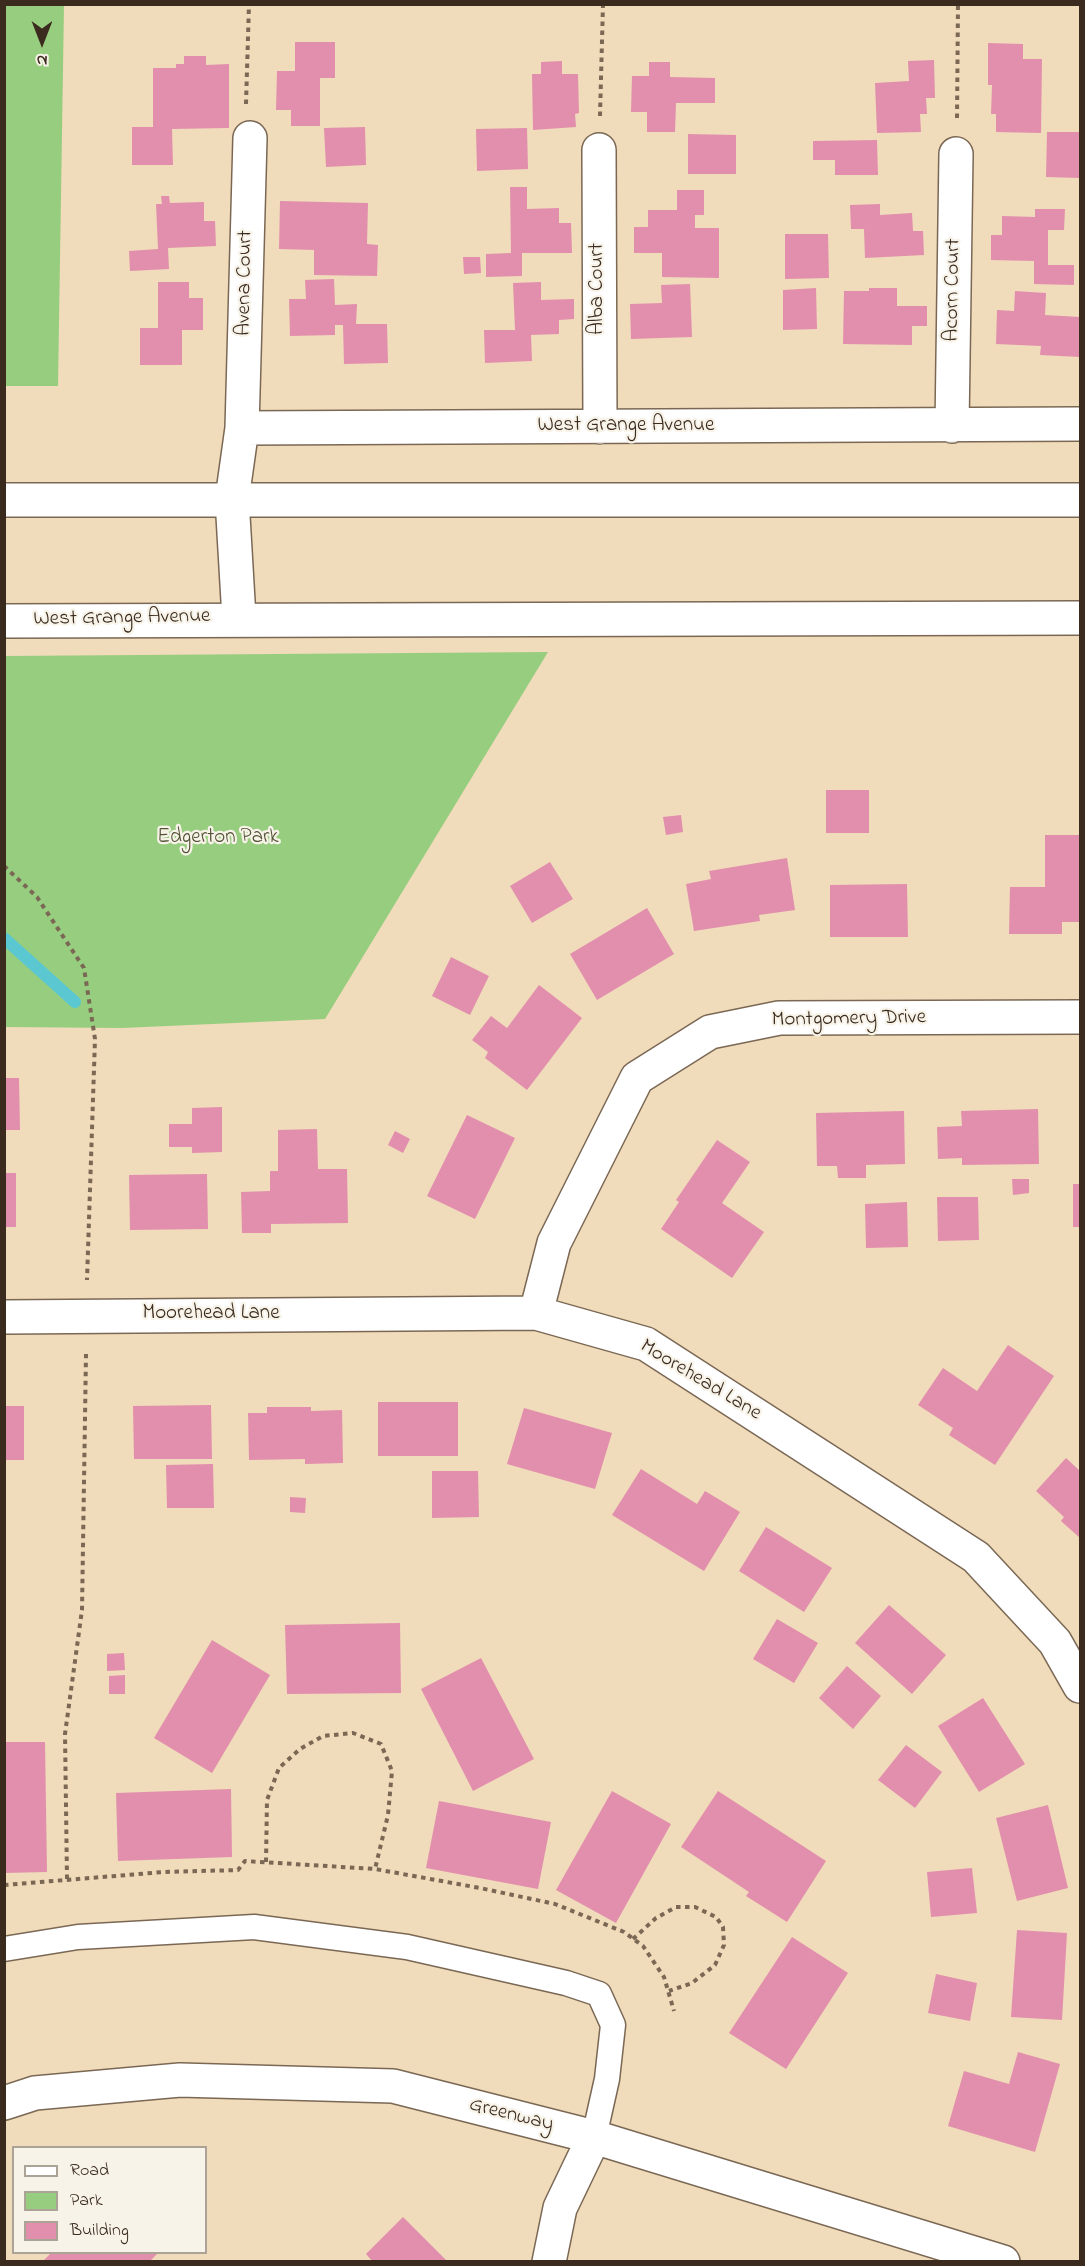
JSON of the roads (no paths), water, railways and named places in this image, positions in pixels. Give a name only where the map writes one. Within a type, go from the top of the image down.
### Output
[{"type":"street","name":"Avena Court","points":[[242,428],[250,138]]},
{"type":"street","name":"Alba Court","points":[[599,150],[600,427]]},
{"type":"street","name":"Acorn Court","points":[[952,426],[956,154]]},
{"type":"street","name":"West Grange Avenue","points":[[239,618],[232,499],[242,428],[1080,424]]},
{"type":"street","points":[[4,500],[1080,500]]},
{"type":"street","name":"West Grange Avenue","points":[[4,621],[239,618],[1080,618]]},
{"type":"street","name":"Montgomery Drive","points":[[536,1313],[554,1243],[637,1078],[710,1032],[779,1018],[1080,1017]]},
{"type":"street","name":"Moorehead Lane","points":[[4,1317],[536,1313],[646,1344],[976,1557],[1055,1642],[1080,1686]]},
{"type":"street","name":"Greenway","points":[[4,2103],[35,2093],[180,2080],[393,2086],[594,2137],[1003,2262]]},
{"type":"street","points":[[549,2262],[560,2208],[594,2137]]},
{"type":"lane","points":[[4,1949],[78,1937],[254,1927],[407,1947],[566,1983],[599,1994],[613,2025],[607,2079],[594,2137]]},
{"type":"waterway","points":[[4,938],[75,1002]]},
{"type":"park label","name":"Edgerton Park","points":[[218,839]]}]
